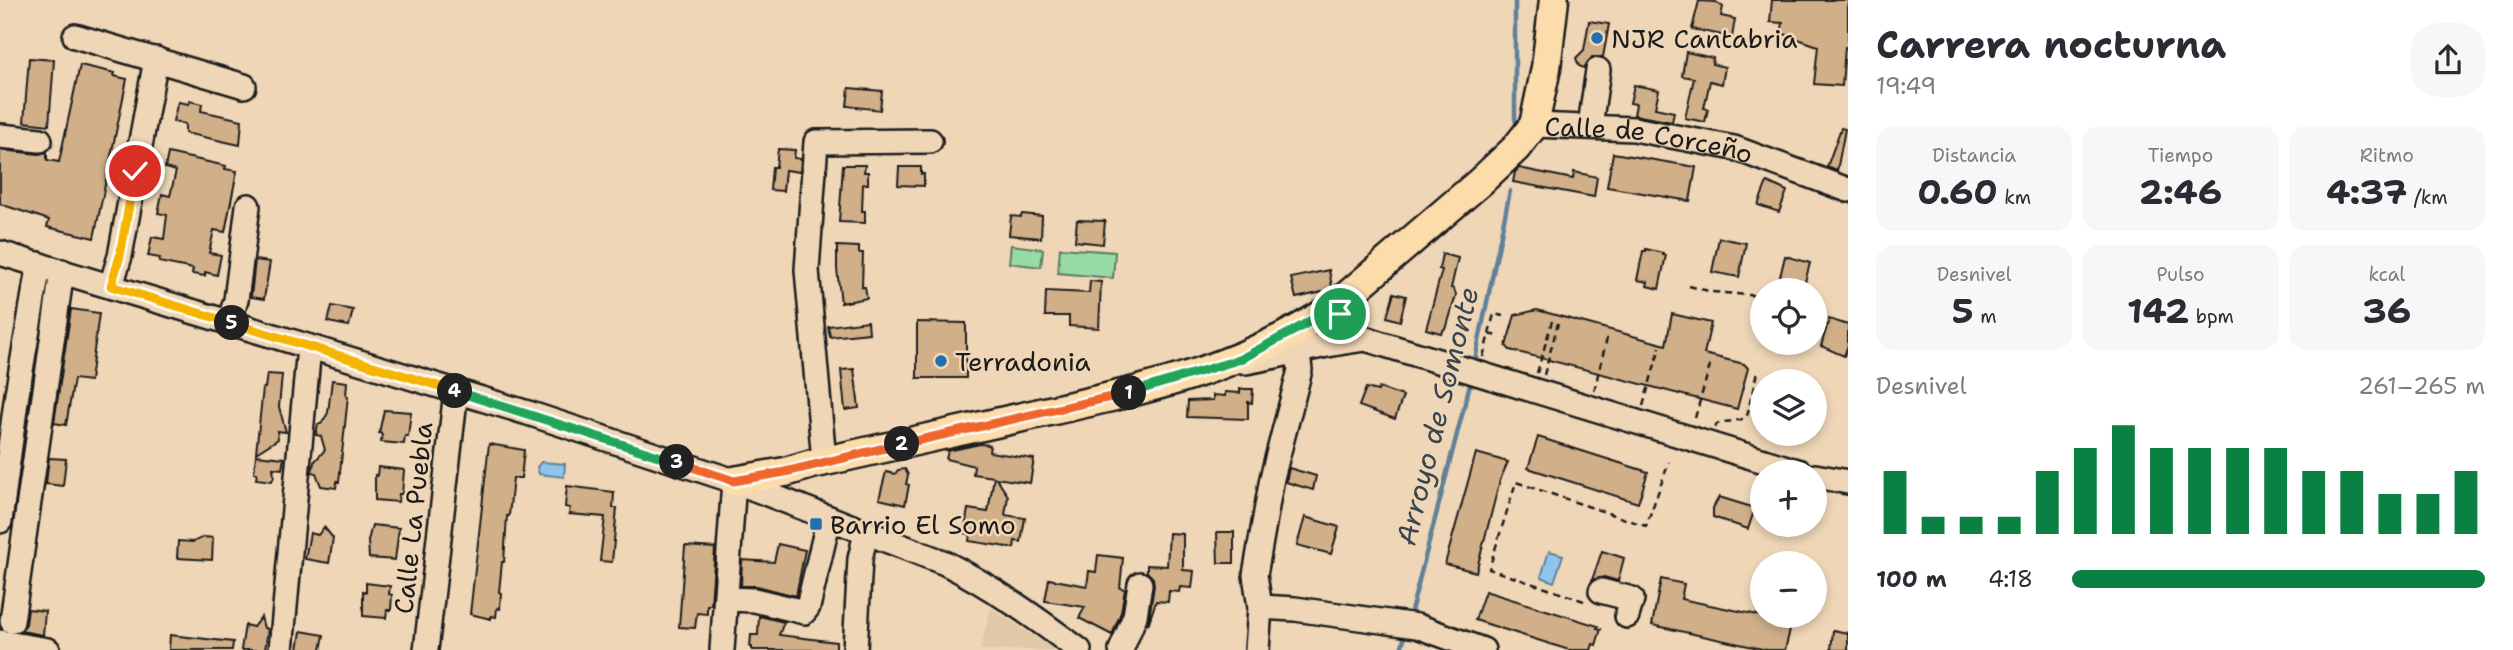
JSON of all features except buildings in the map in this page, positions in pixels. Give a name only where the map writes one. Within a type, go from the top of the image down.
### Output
[{"type":"main road","points":[[1534,125],[1546,68],[1549,22],[1554,0]]},
{"type":"main road","name":"Calle de Corceño","points":[[734,481],[785,472],[912,431],[1124,394],[1222,366],[1312,330],[1480,182],[1516,148],[1534,125]]},
{"type":"main road","name":"Calle de Corceño","points":[[761,492],[785,472]]},
{"type":"street","points":[[75,36],[244,86]]},
{"type":"street","points":[[111,286],[120,256],[156,59]]},
{"type":"street","points":[[1590,126],[1598,70]]},
{"type":"street","name":"Calle de Corceño","points":[[1534,125],[1634,129],[1734,148],[1848,190]]},
{"type":"street","points":[[0,136],[40,140]]},
{"type":"street","points":[[824,461],[807,270],[816,142],[930,141]]},
{"type":"street","points":[[229,322],[236,300],[248,206]]},
{"type":"street","points":[[0,253],[528,413],[734,481],[945,563],[1018,606],[1079,650]]},
{"type":"street","points":[[0,521],[9,392],[39,264]]},
{"type":"street","points":[[12,621],[62,271]]},
{"type":"street","points":[[1312,330],[1346,325],[1355,334],[1366,339]]},
{"type":"street","points":[[1312,330],[1366,339],[1761,460]]},
{"type":"street","points":[[1257,650],[1260,607],[1255,575],[1272,478],[1312,330]]},
{"type":"street","points":[[281,650],[309,346]]},
{"type":"street","name":"Calle La Puebla","points":[[426,650],[456,391]]},
{"type":"street","points":[[1827,478],[1848,482]]},
{"type":"street","points":[[722,650],[734,481]]},
{"type":"street","points":[[726,599],[754,600],[804,612],[808,607],[828,518]]},
{"type":"street","points":[[855,650],[860,559],[866,533]]},
{"type":"street","points":[[1121,650],[1135,616],[1140,584]]},
{"type":"street","points":[[1595,597],[1632,599],[1627,616]]},
{"type":"street","points":[[1260,607],[1295,609],[1417,626],[1483,650]]},
{"type":"street","points":[[0,642],[48,650]]},
{"type":"path","points":[[1689,286],[1712,292],[1750,295]]},
{"type":"path","points":[[1470,370],[1489,334],[1494,314],[1503,316]]},
{"type":"path","points":[[1536,391],[1552,321]]},
{"type":"path","points":[[1536,391],[1558,323]]},
{"type":"path","points":[[1489,334],[1497,335]]},
{"type":"path","points":[[1589,407],[1608,334]]},
{"type":"path","points":[[1639,423],[1660,347]]},
{"type":"path","points":[[1699,441],[1711,362]]},
{"type":"path","points":[[1699,441],[1717,424],[1741,420],[1747,416],[1750,404]]},
{"type":"path","points":[[1595,597],[1489,569],[1516,482],[1646,526],[1668,462]]},
{"type":"shaded area","points":[[991,608],[1055,650],[980,650]]},
{"type":"green space","points":[[1011,245],[1043,249],[1041,267],[1009,263]]},
{"type":"green space","points":[[1060,248],[1115,252],[1113,278],[1058,273]]},
{"type":"water","points":[[541,462],[565,464],[564,477],[539,474],[537,467]]},
{"type":"water","points":[[1549,551],[1563,555],[1554,582],[1541,577]]},
{"type":"waterway","points":[[1515,0],[1515,119],[1518,128]]},
{"type":"waterway","name":"Arroyo de Somonte","points":[[1474,365],[1510,191]]},
{"type":"waterway","name":"Arroyo de Somonte","points":[[1409,619],[1471,380]]},
{"type":"waterway","name":"Arroyo de Somonte","points":[[1401,650],[1406,631]]},
{"type":"place","name":"NJR Cantabria","points":[[1597,38]]},
{"type":"place","name":"Terradonia","points":[[941,361]]},
{"type":"place","name":"Barrio El Somo","points":[[816,524]]},
{"type":"route","points":[[135,171],[117,271],[111,286],[528,413],[734,481],[785,472],[1124,394],[1241,359],[1334,307],[1340,314]]}]
